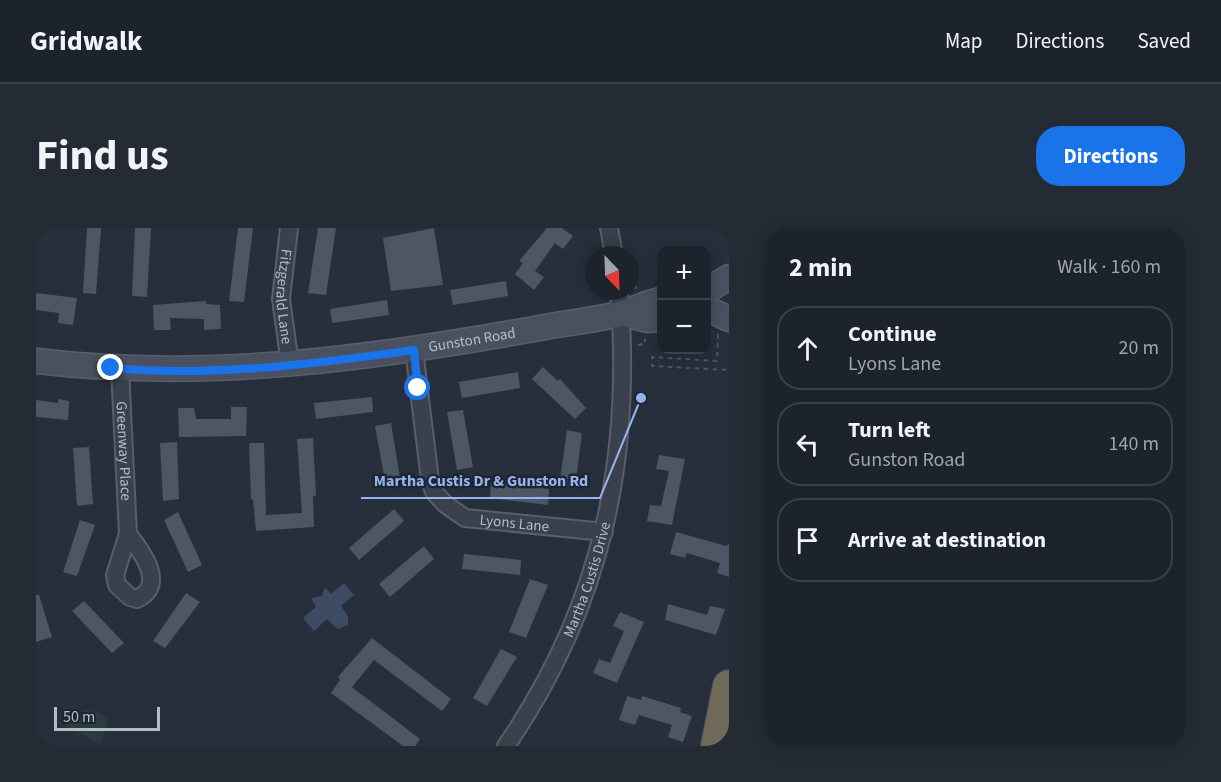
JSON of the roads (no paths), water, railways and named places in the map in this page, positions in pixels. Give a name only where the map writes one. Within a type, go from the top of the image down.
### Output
[{"type":"highway","points":[[717,746],[729,686]]},
{"type":"street","name":"Fitzgerald Lane","points":[[289,228],[281,299],[290,364]]},
{"type":"street","points":[[609,228],[612,246]]},
{"type":"street","points":[[711,288],[729,277]]},
{"type":"street","name":"Gunston Road","points":[[36,361],[120,369],[228,368],[290,364],[414,350],[620,302],[657,301]]},
{"type":"street","name":"Gunston Road","points":[[620,302],[647,320],[657,319]]},
{"type":"street","name":"Martha Custis Drive","points":[[506,746],[545,683],[572,626],[604,532],[622,421],[624,372],[620,302]]},
{"type":"street","points":[[711,312],[729,319]]},
{"type":"street","name":"Lyons Lane","points":[[414,350],[430,480],[434,492],[445,504],[465,518],[604,532]]},
{"type":"street","name":"Greenway Place","points":[[120,369],[128,534]]},
{"type":"water","points":[[344,583],[354,595],[341,606],[348,616],[348,625],[338,629],[327,619],[314,631],[303,618],[316,607],[311,598],[322,596],[325,587],[331,594]]},
{"type":"place","name":"Martha Custis Dr & Gunston Rd","points":[[641,398]]}]
